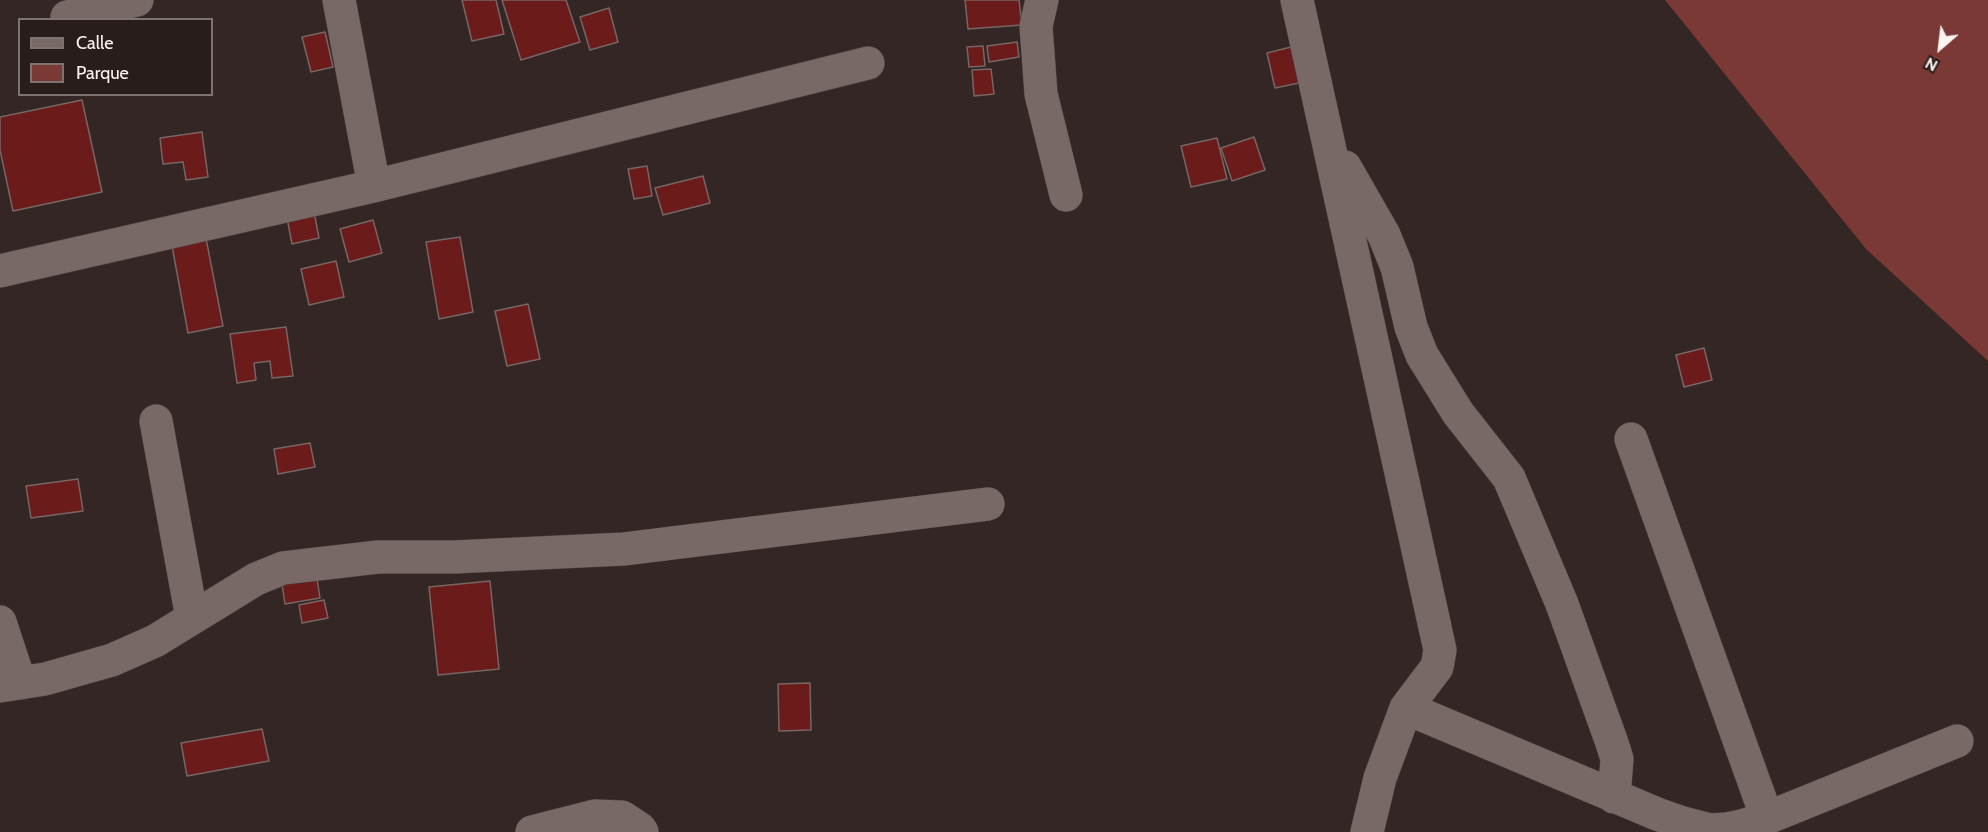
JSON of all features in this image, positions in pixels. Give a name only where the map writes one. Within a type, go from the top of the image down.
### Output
[{"type":"street","points":[[67,17],[138,0]]},
{"type":"street","points":[[339,0],[374,186]]},
{"type":"street","points":[[1042,0],[1036,26],[1041,94],[1066,195]]},
{"type":"street","points":[[1298,0],[1440,650],[1437,667],[1406,708],[1380,778],[1367,832]]},
{"type":"street","points":[[0,271],[374,186],[867,63]]},
{"type":"street","points":[[1329,138],[1384,235],[1397,267],[1411,327],[1422,355],[1458,413],[1509,478],[1562,604],[1612,743],[1617,759],[1614,797]]},
{"type":"street","points":[[156,421],[192,618]]},
{"type":"street","points":[[1631,439],[1767,818]]},
{"type":"street","points":[[0,622],[10,684],[45,679],[112,660],[155,641],[256,579],[283,568],[378,557],[454,557],[624,549],[988,504]]},
{"type":"street","points":[[1406,708],[1614,797],[1683,823],[1710,830],[1726,829],[1767,818],[1957,741]]},
{"type":"street","points":[[532,832],[595,816],[622,816],[642,832]]},
{"type":"green space","points":[[1665,0],[1988,0],[1988,361],[1866,249]]},
{"type":"building","points":[[462,0],[496,0],[504,34],[472,41]]},
{"type":"building","points":[[502,0],[566,0],[580,42],[521,60]]},
{"type":"building","points":[[965,0],[1019,0],[1022,25],[968,29]]},
{"type":"building","points":[[609,8],[618,42],[590,50],[580,17]]},
{"type":"building","points":[[325,32],[333,67],[311,72],[302,37]]},
{"type":"building","points":[[1017,42],[1019,57],[989,62],[987,46]]},
{"type":"building","points":[[983,46],[985,66],[969,67],[967,47]]},
{"type":"building","points":[[1291,47],[1299,83],[1275,88],[1267,53]]},
{"type":"building","points":[[991,69],[994,94],[974,96],[972,70]]},
{"type":"building","points":[[82,100],[102,192],[13,211],[0,150],[0,117]]},
{"type":"building","points":[[202,132],[208,177],[186,180],[183,162],[163,164],[160,138]]},
{"type":"building","points":[[1254,137],[1265,170],[1232,181],[1221,148]]},
{"type":"building","points":[[1217,138],[1227,179],[1191,187],[1181,146]]},
{"type":"building","points":[[647,166],[652,196],[634,199],[628,169]]},
{"type":"building","points":[[703,176],[710,203],[663,215],[655,188]]},
{"type":"building","points":[[314,212],[319,238],[292,244],[287,218]]},
{"type":"building","points":[[373,220],[382,253],[349,262],[340,229]]},
{"type":"building","points":[[204,228],[223,326],[188,333],[170,235]]},
{"type":"building","points":[[460,237],[473,312],[439,319],[426,242]]},
{"type":"building","points":[[336,261],[344,297],[309,305],[301,269]]},
{"type":"building","points":[[528,304],[540,359],[507,366],[495,311]]},
{"type":"building","points":[[286,327],[293,376],[272,378],[270,361],[254,363],[256,380],[237,383],[230,334]]},
{"type":"building","points":[[1704,348],[1712,380],[1684,387],[1676,355]]},
{"type":"building","points":[[310,443],[315,467],[278,474],[274,449]]},
{"type":"building","points":[[78,479],[83,511],[31,518],[26,486]]},
{"type":"building","points":[[315,566],[320,598],[285,604],[280,572]]},
{"type":"building","points":[[490,581],[499,669],[438,675],[429,587]]},
{"type":"building","points":[[324,600],[328,618],[302,623],[299,605]]},
{"type":"building","points":[[810,683],[811,730],[779,731],[778,684]]},
{"type":"building","points":[[262,729],[269,761],[187,776],[181,743]]}]
